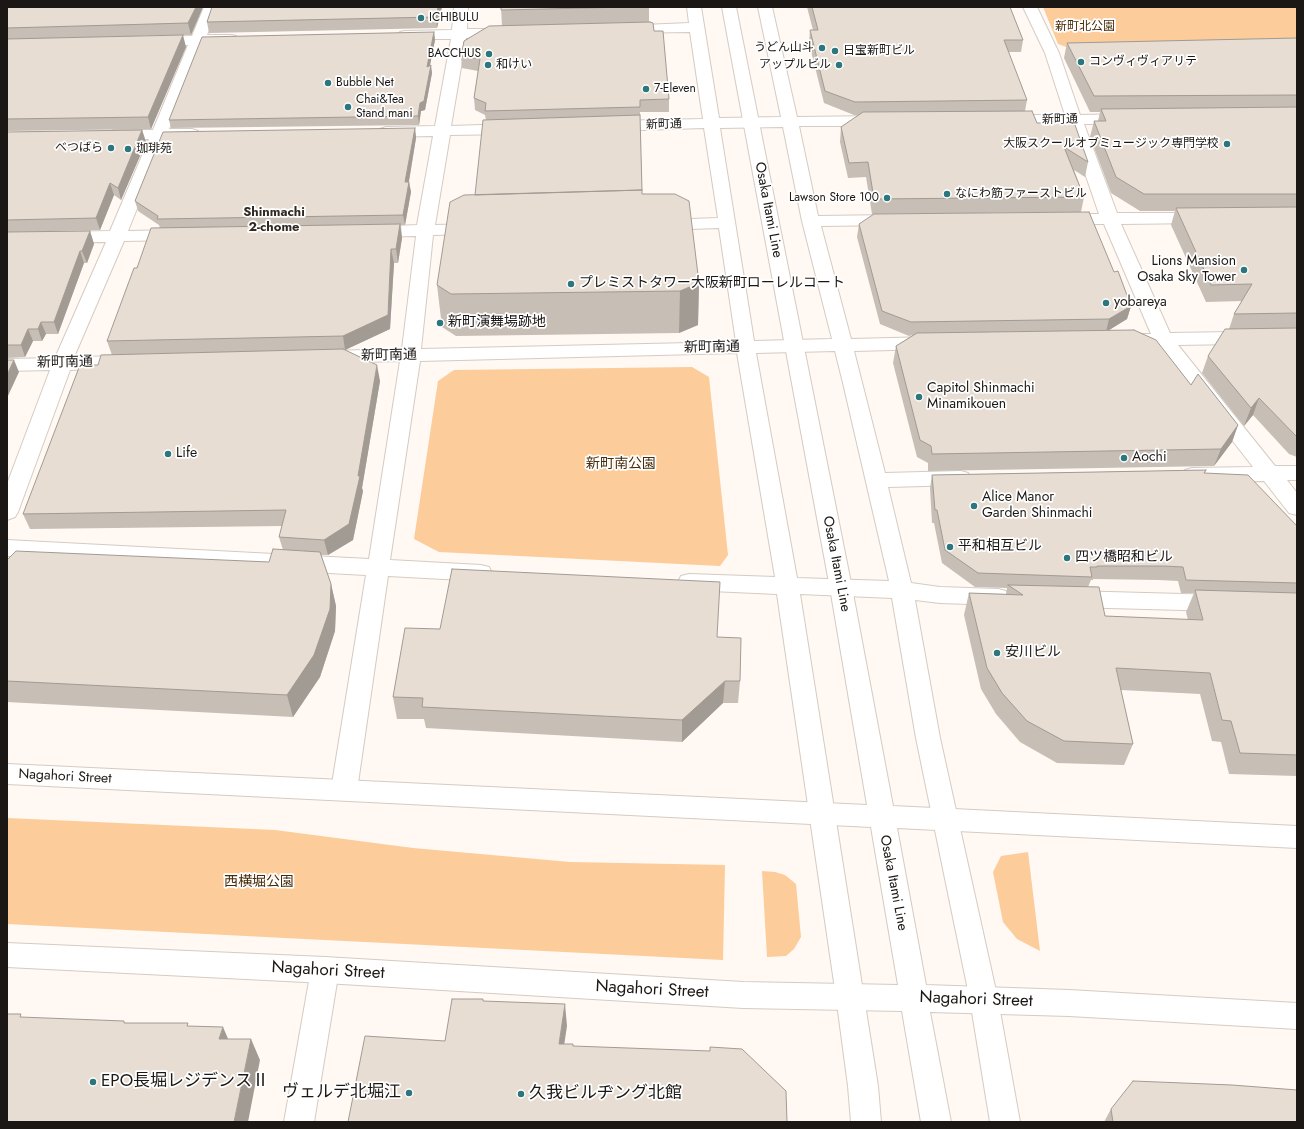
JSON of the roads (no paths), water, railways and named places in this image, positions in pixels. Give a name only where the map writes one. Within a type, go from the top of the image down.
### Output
[{"type":"street","points":[[7,512],[62,364],[117,236],[211,7]]},
{"type":"street","points":[[344,790],[411,356],[425,231],[441,131],[459,34],[461,7]]},
{"type":"street","name":"Osaka Itami Line","points":[[729,7],[841,588],[936,1122]]},
{"type":"street","points":[[765,7],[811,221],[877,480],[902,590],[928,738],[984,1000],[1005,1122]]},
{"type":"street","points":[[1030,7],[1060,53],[1074,120],[1110,219],[1163,339],[1297,508]]},
{"type":"street","points":[[609,30],[695,17],[746,348],[787,585],[850,996],[863,1086],[866,1122]]},
{"type":"street","points":[[388,36],[522,32]]},
{"type":"street","points":[[142,42],[245,39]]},
{"type":"street","name":"新町通","points":[[994,120],[1145,119]]},
{"type":"street","name":"新町通","points":[[598,126],[752,122],[898,121]]},
{"type":"street","points":[[370,132],[527,129]]},
{"type":"street","points":[[102,135],[205,134]]},
{"type":"street","points":[[1047,219],[1219,218]]},
{"type":"street","points":[[811,221],[906,220]]},
{"type":"street","points":[[646,225],[726,223]]},
{"type":"street","points":[[354,232],[496,229]]},
{"type":"street","points":[[7,238],[196,235]]},
{"type":"street","points":[[1109,340],[1297,337]]},
{"type":"street","name":"新町南通","points":[[308,358],[746,348],[843,344],[945,343]]},
{"type":"street","name":"新町南通","points":[[7,364],[149,362]]},
{"type":"street","points":[[1174,475],[1297,473]]},
{"type":"street","points":[[877,480],[983,478]]},
{"type":"street","points":[[7,548],[497,573]]},
{"type":"street","points":[[672,581],[902,590],[940,595],[1019,597]]},
{"type":"street","points":[[1051,598],[1241,604]]},
{"type":"street","name":"Nagahori Street","points":[[7,774],[1297,837]]},
{"type":"street","name":"Nagahori Street","points":[[7,955],[325,970],[743,995],[850,996],[1070,1003],[1297,1016]]},
{"type":"street","points":[[300,1122],[325,970]]},
{"type":"place","name":"ICHIBULU","points":[[421,18]]},
{"type":"place","name":"うどん山斗","points":[[822,48]]},
{"type":"place","name":"日宝新町ビル","points":[[835,51]]},
{"type":"place","name":"BACCHUS","points":[[489,54]]},
{"type":"place","name":"コンヴィヴィアリテ","points":[[1081,62]]},
{"type":"place","name":"和けい","points":[[488,65]]},
{"type":"place","name":"アップルビル","points":[[839,65]]},
{"type":"place","name":"Bubble Net","points":[[328,83]]},
{"type":"place","name":"7-Eleven","points":[[646,89]]},
{"type":"place","name":"Chai&Tea Stand mani","points":[[348,107]]},
{"type":"place","name":"大阪スクールオブミュージック専門学校","points":[[1227,144]]},
{"type":"place","name":"べつばら","points":[[111,148]]},
{"type":"place","name":"珈琲苑","points":[[128,149]]},
{"type":"place","name":"なにわ筋ファーストビル","points":[[947,194]]},
{"type":"place","name":"Lawson Store 100","points":[[887,198]]},
{"type":"place","name":"Lions Mansion Osaka Sky Tower","points":[[1244,270]]},
{"type":"place","name":"プレミストタワー大阪新町ローレルコート","points":[[571,284]]},
{"type":"place","name":"yobareya","points":[[1106,303]]},
{"type":"place","name":"新町演舞場跡地","points":[[440,323]]},
{"type":"place","name":"Capitol Shinmachi Minamikouen","points":[[919,397]]},
{"type":"place","name":"Life","points":[[168,454]]},
{"type":"place","name":"Aochi","points":[[1124,458]]},
{"type":"place","name":"Alice Manor Garden Shinmachi","points":[[974,506]]},
{"type":"place","name":"平和相互ビル","points":[[950,547]]},
{"type":"place","name":"四ツ橋昭和ビル","points":[[1067,558]]},
{"type":"place","name":"安川ビル","points":[[997,653]]},
{"type":"place","name":"EPO長堀レジデンスⅡ","points":[[93,1082]]},
{"type":"place","name":"ヴェルデ北堀江","points":[[409,1093]]},
{"type":"place","name":"久我ビルヂング北館","points":[[521,1094]]},
{"type":"district","name":"Shinmachi 2-chome","points":[[274,220]]},
{"type":"park label","name":"新町北公園","points":[[1085,27]]},
{"type":"park label","name":"新町南公園","points":[[621,465]]},
{"type":"park label","name":"西横堀公園","points":[[259,883]]}]
